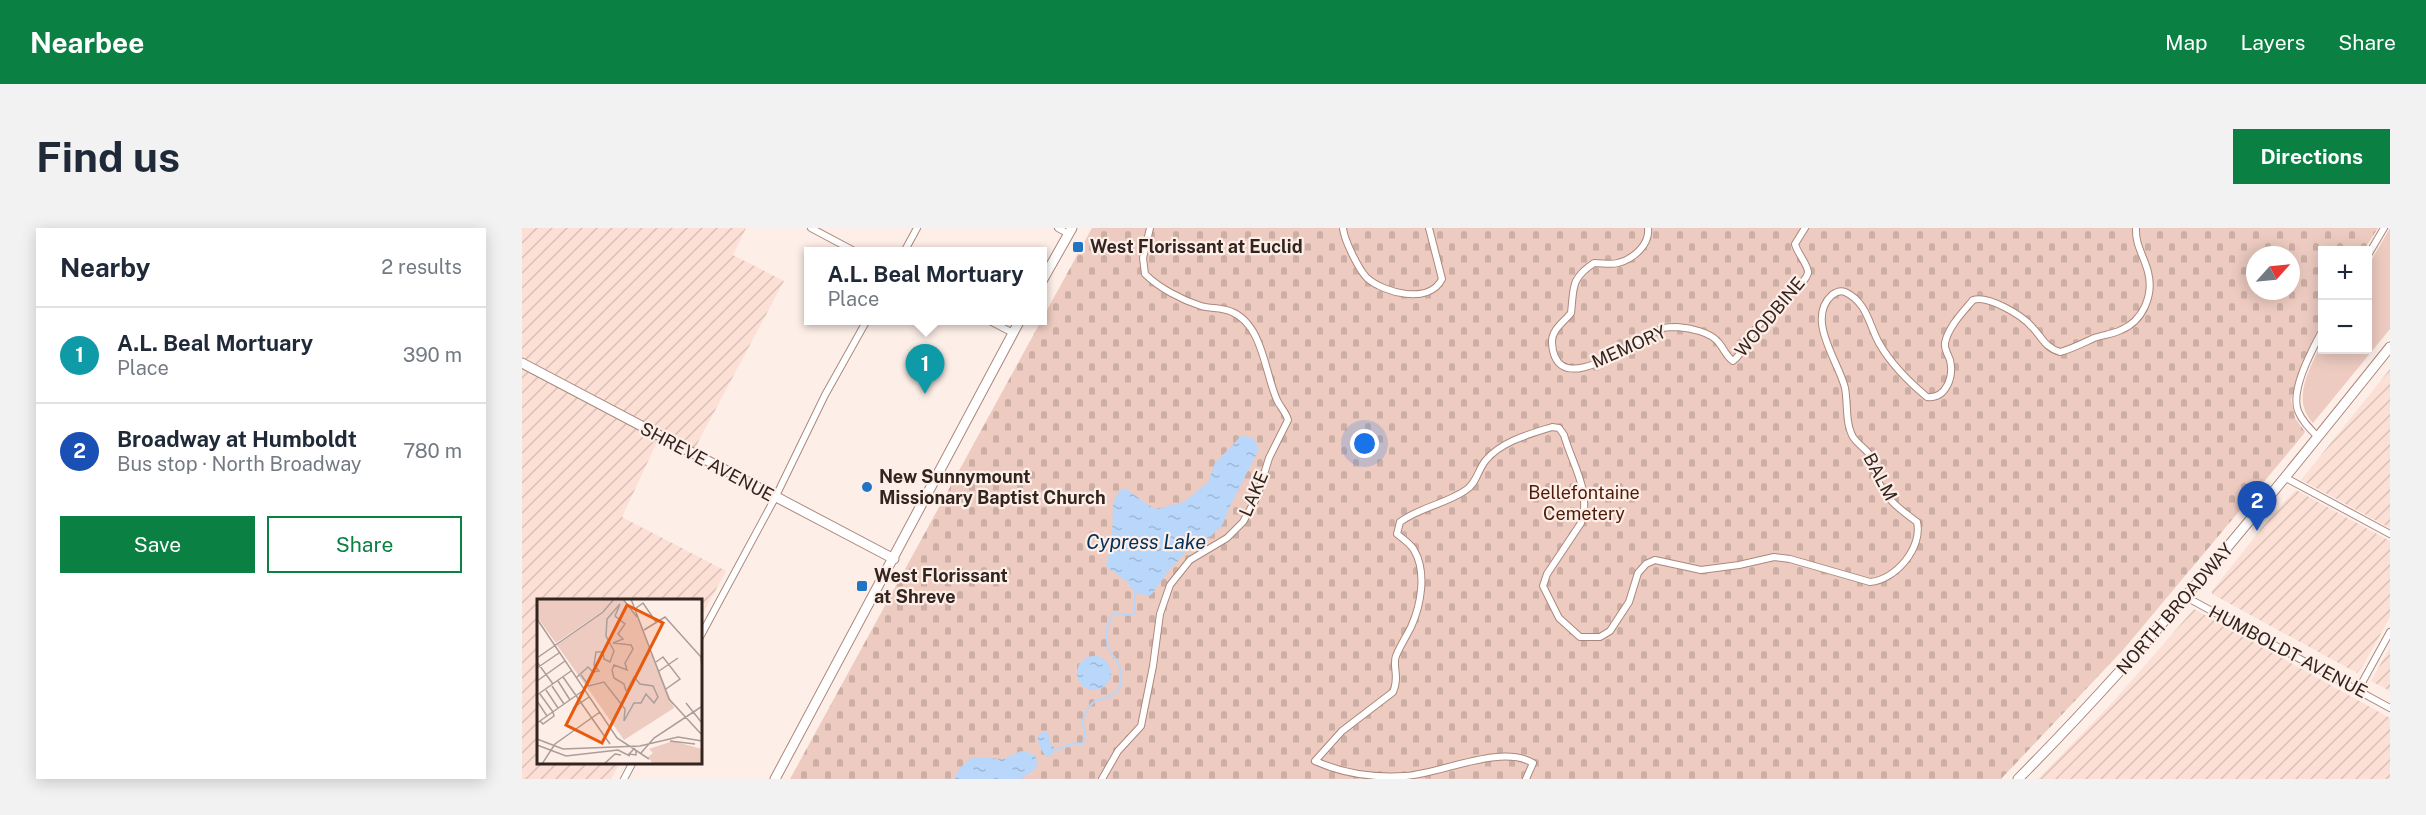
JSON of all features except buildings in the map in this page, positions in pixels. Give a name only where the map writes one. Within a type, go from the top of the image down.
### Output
[{"type":"main road","points":[[1047,272],[1070,231]]},
{"type":"main road","points":[[775,779],[1018,325]]},
{"type":"main road","name":"NORTH BROADWAY","points":[[2018,779],[2088,708],[2186,597],[2388,352]]},
{"type":"main road","name":"SHREVE AVENUE","points":[[522,363],[894,559]]},
{"type":"street","points":[[811,228],[847,247]]},
{"type":"street","points":[[907,247],[917,228]]},
{"type":"street","points":[[1058,228],[1070,231]]},
{"type":"street","name":"LAKE","points":[[1102,779],[1118,751],[1141,726],[1160,614],[1170,585],[1190,560],[1227,538],[1243,522],[1257,497],[1269,458],[1288,420],[1278,401],[1262,353],[1244,320],[1228,310],[1204,307],[1158,284],[1146,274],[1143,258],[1150,228]]},
{"type":"street","points":[[1343,228],[1358,265],[1366,276],[1380,287],[1414,294],[1428,292],[1438,286],[1442,279],[1429,228]]},
{"type":"street","name":"WOODBINE","points":[[1733,361],[1739,357],[1755,330],[1782,299],[1804,280],[1808,273],[1807,267],[1797,253],[1795,244],[1805,228]]},
{"type":"street","name":"BALM","points":[[1526,779],[1533,764],[1517,758],[1496,757],[1407,776],[1374,776],[1346,772],[1315,761],[1342,731],[1394,692],[1396,687],[1397,672],[1394,659],[1412,625],[1420,599],[1421,584],[1418,558],[1414,549],[1397,534],[1400,522],[1408,516],[1467,489],[1474,483],[1486,460],[1495,451],[1552,427],[1559,428],[1564,435],[1584,489],[1585,514],[1576,533],[1546,574],[1544,579],[1546,595],[1559,618],[1580,637],[1600,638],[1606,634],[1618,621],[1629,602],[1638,573],[1652,561],[1666,561],[1701,570],[1774,557],[1870,582],[1880,581],[1904,563],[1919,531],[1917,522],[1894,505],[1887,496],[1879,482],[1872,458],[1853,437],[1849,425],[1845,386],[1826,341],[1822,322],[1824,307],[1830,297],[1839,291],[1844,291],[1858,302],[1868,315],[1879,343],[1896,368],[1927,397],[1934,398],[1945,391],[1951,369],[1944,344],[1949,332],[1973,300],[1978,298],[2009,310],[2032,326],[2048,348],[2060,352],[2096,337],[2119,331],[2132,324],[2142,313],[2150,289],[2149,273],[2139,253],[2136,228]]},
{"type":"street","points":[[2372,247],[2384,228]]},
{"type":"street","name":"MEMORY","points":[[1648,230],[1646,243],[1628,260],[1617,264],[1594,263],[1579,274],[1572,286],[1571,313],[1554,332],[1551,341],[1554,355],[1564,367],[1576,370],[1610,357],[1665,328],[1679,327],[1704,332],[1718,341],[1733,361]]},
{"type":"street","points":[[702,633],[775,498],[825,395],[865,325]]},
{"type":"street","points":[[996,325],[1013,333]]},
{"type":"street","points":[[2318,340],[2302,375],[2296,402],[2303,421],[2318,437]]},
{"type":"street","points":[[2286,478],[2390,534]]},
{"type":"street","name":"HUMBOLDT AVENUE","points":[[2186,597],[2390,708]]},
{"type":"street","points":[[2358,690],[2390,632]]},
{"type":"street","points":[[624,779],[632,764]]},
{"type":"shaded area","points":[[522,228],[746,228],[733,255],[784,281],[695,448],[657,442],[622,517],[726,571],[702,615],[702,599],[537,599],[537,764],[619,764],[611,779],[522,779]]},
{"type":"shaded area","points":[[2390,369],[2390,528],[2301,480]]},
{"type":"shaded area","points":[[2296,490],[2390,541],[2390,617],[2357,673],[2212,594],[2212,591],[2275,511]]},
{"type":"shaded area","points":[[2194,609],[2390,718],[2390,779],[2038,779],[2112,703]]},
{"type":"shaded area","points":[[2390,647],[2390,691],[2371,681]]},
{"type":"green space","name":"Bellefontaine Cemetery","points":[[1092,228],[2378,228],[2367,246],[2318,246],[2318,329],[2302,363],[2291,400],[2295,418],[2305,432],[2123,650],[2001,779],[790,779],[1039,325],[1047,325],[1047,310]]},
{"type":"green space","points":[[2390,228],[2390,329],[2372,351],[2372,300],[2372,259]]},
{"type":"green space","points":[[2318,351],[2318,354],[2370,354],[2313,423],[2306,414],[2303,404],[2308,372]]},
{"type":"water","name":"Cypress Lake","points":[[1242,435],[1254,439],[1259,449],[1223,524],[1210,537],[1189,549],[1169,570],[1152,594],[1149,596],[1135,593],[1127,582],[1106,566],[1112,539],[1113,503],[1119,491],[1125,488],[1156,509],[1184,502],[1208,482],[1215,463]]},
{"type":"water","points":[[1094,656],[1106,661],[1111,673],[1106,685],[1094,690],[1082,685],[1077,673],[1082,661]]},
{"type":"water","points":[[1048,732],[1050,743],[1054,747],[1053,754],[1047,757],[1038,740],[1039,734]]},
{"type":"water","points":[[1021,751],[1034,754],[1038,763],[1035,769],[1021,779],[954,779],[959,769],[972,757],[1003,759]]},
{"type":"waterway","points":[[1055,750],[1075,743],[1083,745],[1085,730],[1082,722],[1088,709],[1094,702],[1112,695],[1120,685],[1121,672],[1116,660],[1108,650],[1106,631],[1113,614],[1135,613],[1135,593]]},
{"type":"place","name":"West Florissant at Euclid","points":[[1078,247]]},
{"type":"place","name":"A.L. Beal Mortuary","points":[[925,394]]},
{"type":"place","name":"New Sunnymount Missionary Baptist Church","points":[[867,487]]},
{"type":"place","name":"Broadway at Humboldt","points":[[2257,531]]},
{"type":"place","name":"West Florissant at Shreve","points":[[862,586]]}]
